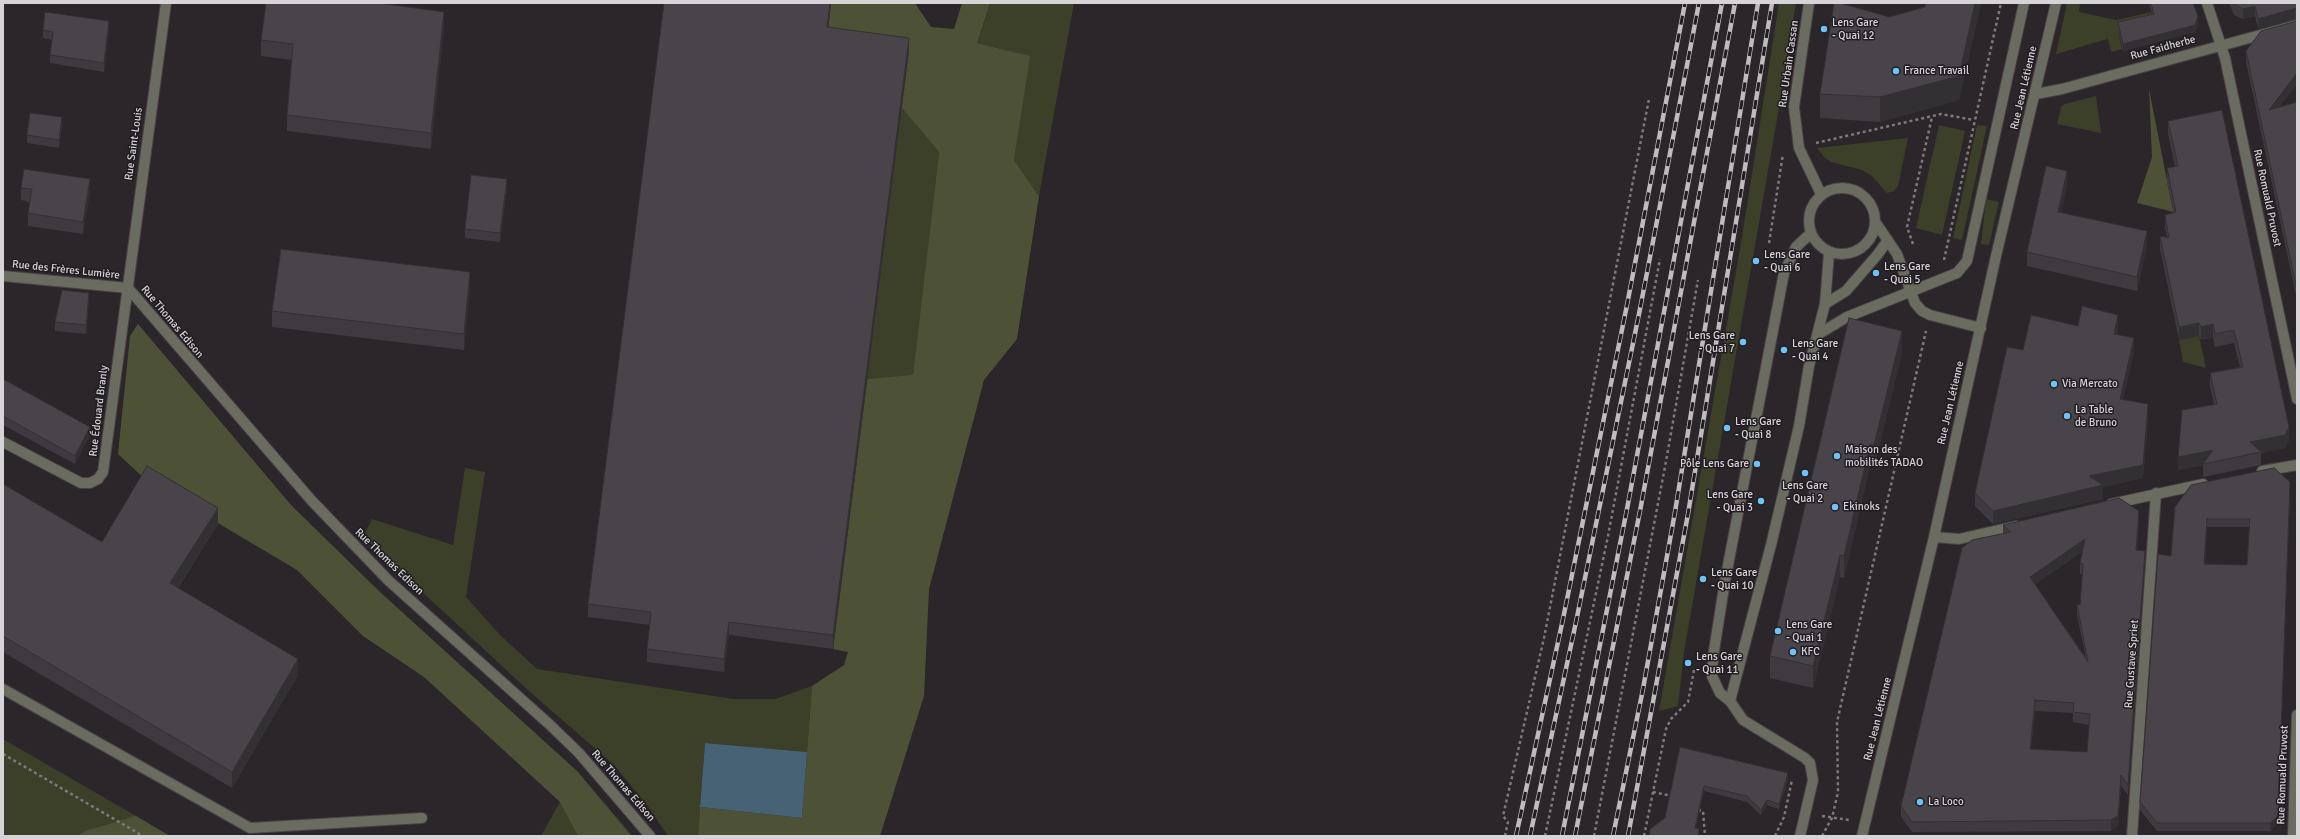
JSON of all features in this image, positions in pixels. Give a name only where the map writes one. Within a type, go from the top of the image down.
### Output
[{"type":"street","name":"Rue Saint-Louis","points":[[128,288],[166,3]]},
{"type":"street","name":"Rue Urbain Cassan","points":[[1809,3],[1794,107],[1800,148],[1822,194]]},
{"type":"street","points":[[1817,335],[1846,317],[1940,281],[1957,272],[1967,261],[2024,3]]},
{"type":"street","name":"Rue Jean Létienne","points":[[1862,836],[1934,537],[2056,3]]},
{"type":"street","name":"Rue Romuald Pruvost","points":[[2208,3],[2222,45],[2297,399]]},
{"type":"street","name":"Rue Faidherbe","points":[[2036,94],[2062,89],[2297,25]]},
{"type":"street","points":[[1876,223],[1870,239],[1858,250],[1842,254],[1829,253],[1820,246],[1811,233],[1810,212],[1814,202],[1822,194],[1839,187],[1858,191],[1872,204],[1876,223],[1897,254],[1918,307],[1930,316],[1981,328]]},
{"type":"street","points":[[1800,836],[1812,787],[1813,772],[1805,758],[1743,720],[1730,701],[1720,693],[1712,676],[1713,657],[1784,273],[1796,247],[1811,233]]},
{"type":"street","points":[[1825,304],[1846,291],[1888,240]]},
{"type":"street","points":[[1730,701],[1771,545],[1799,426],[1809,366],[1825,304],[1829,253]]},
{"type":"street","name":"Rue des Frères Lumière","points":[[3,276],[128,288]]},
{"type":"street","name":"Rue Édouard Branly","points":[[3,442],[81,483],[90,483],[98,479],[103,472],[105,462],[128,288]]},
{"type":"street","name":"Rue Thomas Edison","points":[[128,288],[312,502],[389,581],[579,753],[650,836]]},
{"type":"street","points":[[2248,474],[2297,465]]},
{"type":"street","points":[[2103,506],[2210,482]]},
{"type":"street","name":"Rue Gustave Spriet","points":[[2132,836],[2156,494]]},
{"type":"street","points":[[1934,537],[1959,539],[2027,523]]},
{"type":"street","points":[[3,689],[250,828],[422,818]]},
{"type":"street","name":"Rue Romuald Pruvost","points":[[2293,836],[2297,715]]},
{"type":"path","points":[[1940,281],[1974,120],[2001,3]]},
{"type":"path","points":[[1505,836],[1508,822],[1503,816],[1544,638],[1649,99]]},
{"type":"path","points":[[1768,243],[1782,154],[1800,148],[1941,114],[1974,120]]},
{"type":"path","points":[[1914,249],[1907,227],[1932,116]]},
{"type":"path","points":[[1545,836],[1608,536],[1660,260]]},
{"type":"path","points":[[1594,836],[1665,467],[1698,280]]},
{"type":"path","points":[[1822,836],[1832,818],[1838,792],[1837,722],[1930,316]]},
{"type":"path","points":[[1644,836],[1666,729],[1671,719],[1688,702],[1694,668]]},
{"type":"path","points":[[3,754],[143,836]]},
{"type":"path","points":[[1775,836],[1784,817],[1792,780]]},
{"type":"path","points":[[1653,792],[1679,798]]},
{"type":"path","points":[[1696,810],[1703,811],[1705,836]]},
{"type":"path","points":[[1818,816],[1832,818]]},
{"type":"path","points":[[1645,831],[1652,833]]},
{"type":"green space","points":[[831,3],[915,3],[931,27],[954,29],[962,3],[990,3],[977,43],[1030,56],[1014,160],[1039,196],[1017,339],[984,380],[929,589],[924,696],[880,836],[698,836],[700,807],[802,818],[812,686],[844,665],[848,652],[833,649],[867,379],[913,375],[939,152],[901,107],[827,40]]},
{"type":"green space","points":[[990,3],[1074,3],[1039,196],[1014,160],[1029,56],[977,43]]},
{"type":"green space","points":[[1779,3],[1796,3],[1684,652],[1678,706],[1659,711],[1741,243]]},
{"type":"green space","points":[[2067,3],[2080,3],[2079,12],[2116,20],[2151,12],[2153,17],[2118,30],[2122,49],[2111,52],[2108,39],[2056,54]]},
{"type":"green space","points":[[2149,89],[2174,212],[2137,203],[2152,157]]},
{"type":"green space","points":[[2096,96],[2101,133],[2057,124],[2061,107],[2065,104]]},
{"type":"green space","points":[[901,107],[939,152],[913,376],[867,379]]},
{"type":"green space","points":[[1939,125],[1965,131],[1942,235],[1916,228]]},
{"type":"green space","points":[[1977,125],[1987,126],[1962,240],[1953,238]]},
{"type":"green space","points":[[1908,138],[1898,186],[1894,191],[1887,193],[1872,176],[1862,170],[1831,162],[1824,157],[1817,148]]},
{"type":"green space","points":[[1986,199],[1999,202],[1989,245],[1981,244]]},
{"type":"green space","points":[[138,324],[291,505],[380,592],[577,771],[631,836],[578,836],[560,802],[424,677],[363,636],[297,570],[147,481],[118,454],[130,336]]},
{"type":"green space","points":[[2199,336],[2206,368],[2183,362],[2179,340]]},
{"type":"green space","points":[[465,468],[485,472],[466,597],[499,634],[537,669],[733,699],[775,699],[812,686],[807,752],[705,743],[698,836],[668,836],[647,805],[614,765],[530,692],[363,537],[372,519],[453,545]]},
{"type":"green space","points":[[3,739],[136,816],[170,836],[3,836]]},
{"type":"green space","points":[[577,771],[630,833],[632,836],[541,836]]},
{"type":"green space","points":[[136,816],[170,836],[78,836],[85,831]]},
{"type":"water","points":[[705,743],[807,752],[802,818],[700,807]]},
{"type":"building","points":[[266,3],[379,3],[444,12],[431,133],[287,115],[293,44],[261,40]]},
{"type":"building","points":[[664,3],[830,3],[827,27],[909,38],[833,635],[729,622],[724,659],[647,649],[651,612],[588,604]]},
{"type":"building","name":"France Travail","points":[[1834,3],[1840,3],[1889,17],[1925,7],[1926,3],[1975,3],[1959,76],[1880,97],[1820,94]]},
{"type":"building","points":[[2151,3],[2193,3],[2198,16],[2195,25],[2123,44],[2118,22],[2154,14]]},
{"type":"building","points":[[2233,3],[2297,3],[2297,8],[2258,19],[2255,6],[2243,9]]},
{"type":"building","points":[[45,12],[109,21],[104,63],[50,55],[53,32],[43,30]]},
{"type":"building","points":[[2297,21],[2297,73],[2269,110],[2297,102],[2297,290],[2246,51],[2261,31]]},
{"type":"building","points":[[2222,110],[2289,427],[2285,435],[2250,442],[2261,452],[2203,464],[2213,450],[2178,457],[2182,410],[2217,404],[2210,373],[2243,367],[2234,330],[2215,334],[2213,324],[2201,327],[2199,323],[2179,327],[2160,236],[2169,238],[2165,215],[2176,212],[2167,168],[2178,166],[2168,121]]},
{"type":"building","points":[[30,113],[62,117],[59,140],[27,135]]},
{"type":"building","points":[[2046,166],[2067,171],[2058,212],[2147,231],[2137,277],[2027,252]]},
{"type":"building","points":[[24,169],[90,179],[83,222],[28,213],[32,189],[21,188]]},
{"type":"building","points":[[471,175],[507,179],[500,233],[465,229]]},
{"type":"building","points":[[281,249],[470,272],[464,334],[272,311]]},
{"type":"building","points":[[62,290],[89,293],[86,325],[55,322]]},
{"type":"building","points":[[2082,306],[2118,315],[2114,334],[2134,338],[2120,399],[2148,404],[2143,465],[2089,476],[2103,485],[1993,511],[1975,493],[2007,347],[2023,350],[2031,315],[2078,326]]},
{"type":"building","name":"Ekinoks","points":[[1849,318],[1902,331],[1874,445],[1870,444],[1844,556],[1840,555],[1813,666],[1770,656]]},
{"type":"building","points":[[3,379],[90,427],[75,456],[3,416]]},
{"type":"building","points":[[147,466],[218,508],[170,583],[298,659],[232,772],[3,636],[3,484],[102,542]]},
{"type":"building","points":[[2274,468],[2290,482],[2278,816],[2270,823],[2157,823],[2140,802],[2158,554],[2171,556],[2175,507],[2191,485]],"holes":[[[2207,519],[2250,519],[2247,565],[2204,564]]]},
{"type":"building","points":[[2119,498],[2139,511],[2136,550],[2145,551],[2128,785],[2121,775],[2118,816],[2111,820],[1912,822],[1901,806],[1962,548],[1972,540],[2011,532],[2003,525]],"holes":[[[2085,539],[2080,563],[2083,564],[2080,605],[2077,604],[2088,662],[2030,577]],[[2035,700],[2074,703],[2073,712],[2090,714],[2087,752],[2030,749]]]},
{"type":"building","points":[[1680,747],[1788,773],[1779,804],[1767,800],[1761,810],[1747,796],[1704,786],[1695,828],[1699,829],[1698,836],[1649,836],[1650,829],[1665,818]]},
{"type":"railway","points":[[1516,836],[1563,619],[1627,305],[1685,3]]},
{"type":"railway","points":[[1530,836],[1576,622],[1640,309],[1699,3]]},
{"type":"railway","points":[[1562,836],[1627,509],[1722,3]]},
{"type":"railway","points":[[1575,836],[1640,511],[1735,3]]},
{"type":"railway","points":[[1613,836],[1643,689],[1675,512],[1758,3]]},
{"type":"railway","points":[[1628,836],[1688,514],[1772,3]]},
{"type":"place","name":"Lens Gare - Quai 12","points":[[1824,29]]},
{"type":"place","name":"France Travail","points":[[1896,71]]},
{"type":"place","name":"Lens Gare - Quai 6","points":[[1756,261]]},
{"type":"place","name":"Lens Gare - Quai 5","points":[[1876,273]]},
{"type":"place","name":"Lens Gare - Quai 7","points":[[1743,342]]},
{"type":"place","name":"Lens Gare - Quai 4","points":[[1784,350]]},
{"type":"place","name":"Via Mercato","points":[[2054,384]]},
{"type":"place","name":"La Table de Bruno","points":[[2067,416]]},
{"type":"place","name":"Lens Gare - Quai 8","points":[[1727,428]]},
{"type":"place","name":"Maison des mobilités TADAO","points":[[1837,456]]},
{"type":"place","name":"Pôle Lens Gare","points":[[1757,464]]},
{"type":"place","name":"Lens Gare - Quai 2","points":[[1805,473]]},
{"type":"place","name":"Lens Gare - Quai 3","points":[[1761,501]]},
{"type":"place","name":"Ekinoks","points":[[1835,507]]},
{"type":"place","name":"Lens Gare - Quai 10","points":[[1703,579]]},
{"type":"place","name":"Lens Gare - Quai 1","points":[[1778,631]]},
{"type":"place","name":"KFC","points":[[1793,652]]},
{"type":"place","name":"Lens Gare - Quai 11","points":[[1688,663]]},
{"type":"place","name":"La Loco","points":[[1920,802]]}]
